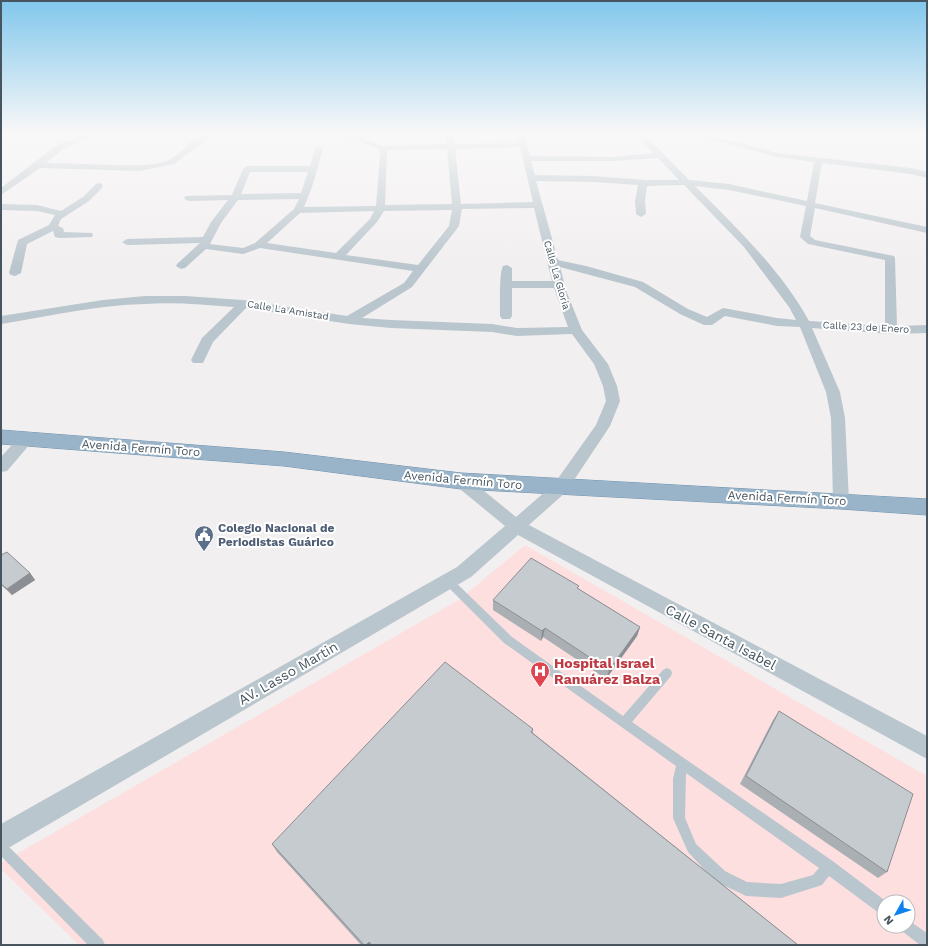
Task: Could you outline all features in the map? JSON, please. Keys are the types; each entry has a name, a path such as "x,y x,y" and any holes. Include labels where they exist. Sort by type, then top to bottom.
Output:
{"highway":[{"name":"Avenida Fermín Toro","path":"1,437 284,459 461,481 560,488 841,501 927,507"}],"street":[{"path":"1,192 20,178"},
{"path":"181,266 205,243 216,222 236,196 243,178"},
{"path":"128,242 168,240 205,243 243,251 251,249 259,245 298,210 305,196 311,178"},
{"path":"339,256 374,220 380,209 382,178"},
{"path":"348,320 408,285 454,226 457,215 457,206 454,178"},
{"name":"Calle La Gloria","path":"532,178 558,285 568,313 576,330 601,364 610,386 613,401 604,426 560,488"},
{"path":"541,178 686,182 729,187 927,230"},
{"path":"682,178 748,245 795,306 804,324 833,392 837,411 841,501"},
{"path":"815,178 805,237 812,242 890,258 891,330"},
{"path":"641,214 640,200 643,182"},
{"path":"15,273 22,242 53,227 57,218 86,200 99,186"},
{"path":"189,198 305,196"},
{"path":"298,210 538,205"},
{"path":"1,207 37,208 62,214"},
{"path":"53,227 59,230 59,235 88,235"},
{"path":"259,245 419,269"},
{"name":"Calle 23 de Enero","path":"553,263 575,266 631,281 648,289 683,313 708,322 722,312 777,322 891,330 927,329"},
{"path":"506,316 507,268"},
{"path":"506,284 558,285"},
{"name":"Calle La Amistad","path":"1,320 103,304 145,300 184,300 243,304 348,320 391,324 492,328 517,332 576,330"},
{"path":"198,360 207,341 243,304"},
{"path":"1,467 26,439"},
{"name":"Calle Santa Isabel","path":"461,481 516,526 927,748"},
{"name":"AV. Lasso Martin","path":"1,838 464,572 560,488"}],"lane":[{"path":"448,581 508,640 876,902"},
{"path":"624,723 667,673"},
{"path":"682,764 679,779 679,818 692,848 720,876 746,889 781,891 817,880 828,868"},
{"path":"1,847 98,945"},
{"path":"916,933 927,942"}],"shaded area":[{"name":"Hospital Israel Ranuárez Balza","path":"525,545 927,776 927,945 79,945 1,869 1,863 460,599"}],"building":[{"path":"7,552 30,573 7,589 1,584 1,555"},
{"path":"531,558 579,586 577,588 640,627 609,670 545,628 542,631 493,600"},
{"path":"445,662 533,729 531,732 798,945 372,945 369,942 364,945 272,844"},
{"path":"779,711 913,794 887,872 746,776"}],"place":[{"name":"Colegio Nacional de Periodistas Guárico","path":"204,552"},
{"name":"Hospital Israel Ranuárez Balza","path":"540,688"}]}
